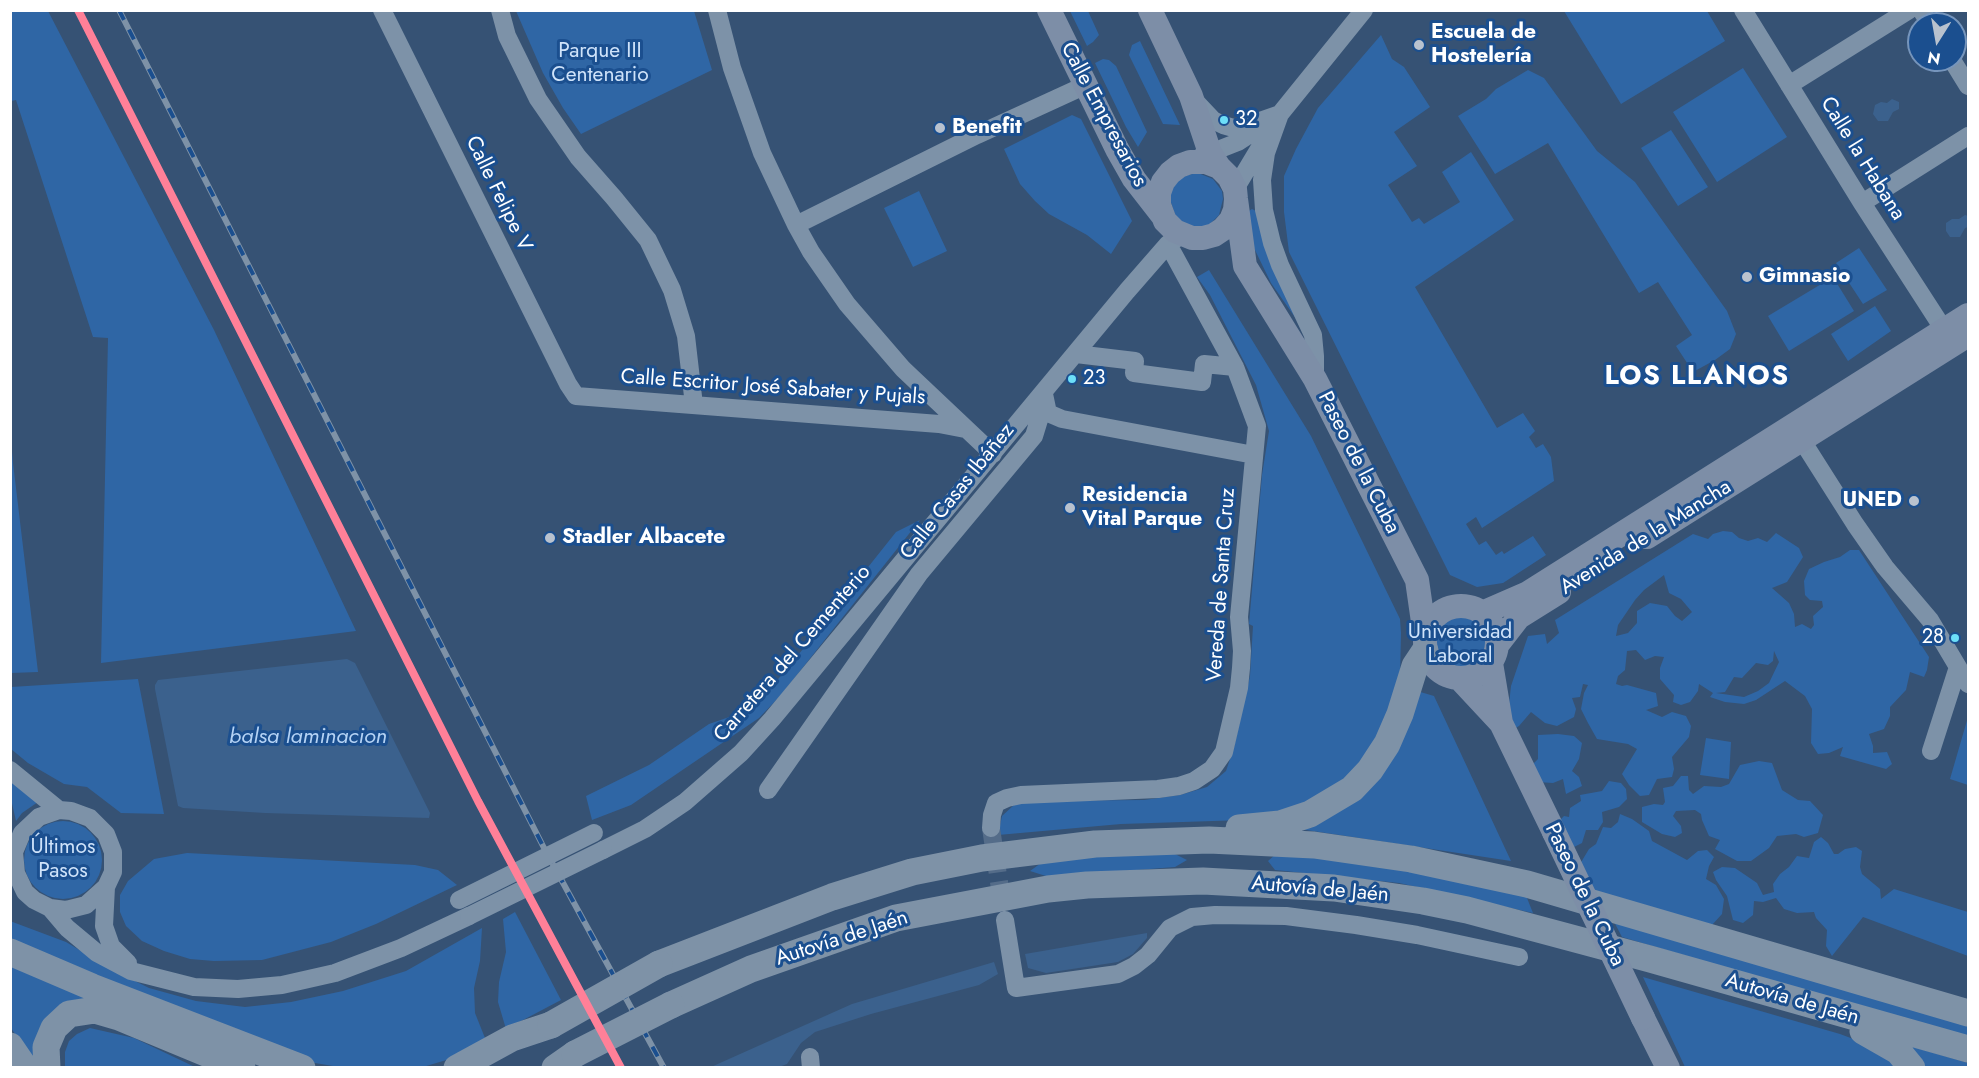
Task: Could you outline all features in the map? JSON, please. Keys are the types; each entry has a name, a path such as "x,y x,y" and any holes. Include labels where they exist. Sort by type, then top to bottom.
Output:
{"highway":[{"path":"1095,844 1280,824 1310,814 1332,802 1352,789 1370,770 1387,744 1425,643"},
{"name":"Autovía de Jaén","path":"551,1025 658,964 832,897 924,870 982,858 1095,844 1209,840 1314,845 1412,859 1527,884 1968,1013"},
{"name":"Autovía de Jaén","path":"565,1063 671,1005 751,969 896,918 1048,889 1087,885 1203,881 1334,888 1467,910 1968,1049"},
{"path":"10,952 92,987 302,1068"},
{"path":"46,1068 46,1047 54,1028 69,1014 95,1010 129,1021 242,1068"},
{"path":"1831,1012 1898,1051 1912,1068"},
{"path":"457,1068 512,1038 551,1025"},
{"path":"487,1068 551,1025"},
{"path":"10,1046 26,1068"}],"main road":[{"name":"Calle Empresarios","path":"1049,10 1134,179 1162,216"},
{"path":"1150,10 1191,96 1206,160 1229,177 1236,194 1245,266"},
{"path":"1206,160 1179,166 1170,173 1159,193 1162,216 1182,239 1245,266"},
{"path":"1182,239 1203,238 1223,229 1231,220 1235,210 1236,194"},
{"name":"Paseo de la Cuba","path":"1245,266 1315,379 1417,580"},
{"name":"Avenida de la Mancha","path":"1494,654 1519,617 1798,433 1968,315"},
{"name":"Avenida de la Mancha","path":"1482,613 1528,593 1968,335"},
{"path":"1417,580 1436,594 1459,606 1482,613 1491,621 1496,632 1494,654 1483,672 1460,679 1449,677 1439,672 1430,662 1425,643 1417,580"},
{"path":"1425,643 1433,619 1440,612 1459,606"},
{"name":"Paseo de la Cuba","path":"1494,654 1501,723"},
{"name":"Paseo de la Cuba","path":"1460,679 1501,723 1668,1068"}],"street":[{"name":"Calle Felipe V","path":"382,10 576,396"},
{"path":"500,10 507,36 538,99 578,157 648,240 672,290 686,336 694,405"},
{"path":"717,10 747,116 762,153 811,252 848,304 903,369 993,454"},
{"path":"1236,194 1280,114 1364,10"},
{"name":"Calle la Habana","path":"1743,10 1943,331"},
{"path":"1789,86 1909,10"},
{"path":"1959,72 1968,86"},
{"path":"796,225 977,135 1086,85"},
{"path":"1191,96 1213,120 1237,129 1280,114"},
{"path":"1206,160 1280,114"},
{"name":"Paseo de la Cuba","path":"1280,114 1266,153 1262,180 1264,210 1276,253 1313,335 1316,356 1315,379"},
{"path":"1862,203 1968,136"},
{"name":"Calle Casas Ibáñez","path":"948,507 1076,354 1182,239"},
{"name":"Vereda de Santa Cruz","path":"991,828 996,803 1007,798 1021,795 1158,789 1179,786 1194,781 1212,769 1224,752 1239,688 1242,651 1239,617 1257,426 1182,239"},
{"path":"1076,354 1135,361 1134,373 1202,382 1204,364 1235,367"},
{"path":"1044,393 1048,413 1062,419 1254,455"},
{"name":"Calle Casas Ibáñez","path":"768,790 919,574 1034,436 1042,410 1044,393"},
{"name":"Calle Escritor José Sabater y Pujals","path":"576,396 939,424 966,429"},
{"path":"1798,433 1855,524 1886,567 1930,620 1968,684"},
{"name":"Carretera del Cementerio","path":"464,908 603,850 645,829 685,802 741,753 772,719 948,507"},
{"path":"1931,751 1958,667"},
{"path":"10,770 59,810"},
{"path":"10,825 16,873 25,892 34,900 50,908 66,910 86,905 106,886 113,872 113,852 106,834 90,818 70,811 59,810 39,817 22,833 15,852"},
{"path":"50,908 67,928 97,953 134,972 194,987 238,989 282,985 335,973 401,948 464,908 594,833"},
{"path":"106,886 104,926 111,946 134,972"},
{"path":"1005,920 1016,988 1118,974 1134,966 1148,955 1170,928 1192,917 1215,915 1286,916 1356,925 1428,937 1519,957"}],"green space":[{"path":"10,11 48,11 214,330 356,631 101,663 108,338 93,337 16,100 11,101"},
{"name":"Parque III Centenario","path":"516,11 694,11 712,70 581,134 543,73"},
{"path":"1070,11 1088,11 1099,35 1087,46"},
{"path":"1564,11 1707,11 1725,41 1621,104"},
{"path":"1381,35 1392,59 1404,67 1430,107 1394,132 1417,166 1388,185 1412,222 1419,218 1424,224 1460,202 1442,172 1471,152 1514,220 1415,287 1497,428 1523,413 1535,431 1529,437 1536,448 1543,444 1551,457 1554,481 1482,528 1476,517 1466,524 1479,545 1486,541 1496,555 1502,551 1504,554 1533,536 1546,555 1503,583 1477,587 1450,575 1289,252 1284,212 1284,176 1318,108"},
{"path":"1140,41 1180,125 1163,124 1129,55 1132,45"},
{"path":"1103,59 1109,60 1116,66 1147,132 1138,147 1095,63"},
{"path":"1743,68 1787,137 1717,182 1673,112"},
{"path":"1528,70 1544,78 1597,151 1635,182 1727,311 1736,334 1730,349 1715,360 1693,372 1676,346 1692,335 1658,282 1639,293 1548,143 1495,174 1458,116"},
{"path":"1072,115 1081,119 1132,221 1111,254 1087,235 1049,214 1035,201 1020,184 1004,149"},
{"path":"1671,130 1708,187 1678,206 1641,148"},
{"path":"1198,173 1213,179 1222,191 1223,199 1219,215 1208,226 1200,228 1178,223 1168,194 1182,176"},
{"path":"919,191 947,251 913,267 884,208"},
{"path":"1252,209 1256,211 1299,323 1271,283 1254,248 1247,212"},
{"path":"1859,248 1887,290 1863,304 1836,263"},
{"path":"1209,270 1311,436 1400,619 1400,680 1379,738 1348,778 1307,807 1244,820 1121,824 998,835 1002,816 1015,804 1025,801 1144,800 1180,795 1207,787 1226,771 1234,747 1250,676 1253,626 1249,624 1262,475 1269,431 1256,385 1210,295 1197,277"},
{"path":"1833,277 1854,311 1789,351 1768,316"},
{"path":"1875,306 1891,331 1848,361 1831,334"},
{"path":"10,429 13,463 38,672 11,673"},
{"path":"920,520 781,695 759,718 631,805 592,820 586,796 649,765 709,724 755,705 787,669 896,532"},
{"path":"1723,531 1732,532 1748,541 1758,538 1767,542 1776,533 1799,548 1803,557 1787,582 1772,588 1789,603 1794,614 1795,627 1802,624 1811,629 1814,625 1813,616 1823,607 1822,601 1810,600 1805,595 1804,581 1809,569 1840,557 1850,550 1859,550 1929,657 1924,677 1910,672 1906,690 1890,707 1890,716 1884,729 1869,734 1873,753 1887,752 1892,764 1886,769 1840,756 1843,747 1829,753 1818,754 1811,743 1812,709 1805,696 1785,681 1756,700 1744,704 1725,702 1710,697 1713,693 1699,684 1698,691 1690,702 1681,705 1673,702 1674,695 1660,679 1660,668 1664,657 1655,656 1645,660 1636,650 1627,651 1625,670 1618,676 1616,684 1656,693 1658,706 1646,710 1662,717 1672,712 1686,716 1691,726 1689,737 1672,757 1674,769 1672,777 1657,779 1649,795 1640,796 1622,774 1637,749 1628,744 1597,739 1588,723 1581,709 1588,685 1583,684 1580,697 1572,698 1576,709 1574,717 1557,726 1545,723 1531,712 1519,726 1512,730 1509,704 1511,686 1528,636 1545,634 1547,644 1559,633 1555,620 1693,534 1708,539 1713,534","holes":["1664,575 1669,593 1681,599 1692,612 1682,621 1667,606 1650,603 1637,611 1637,623 1628,633 1616,636 1618,625 1635,600","1774,651 1779,662 1769,683 1758,691 1744,697 1716,693 1725,692 1734,677 1742,678 1756,663 1768,665 1773,661"]},
{"name":"Universidad Laboral","path":"1460,617 1471,619 1480,625 1486,634 1488,645 1486,656 1480,665 1471,671 1460,673 1449,671 1440,665 1434,656 1432,645 1434,634 1440,625 1449,619"},
{"path":"138,679 164,814 121,813 87,787 64,784 28,763 11,749 11,687"},
{"path":"1417,691 1434,696 1511,861 1293,828 1320,817"},
{"path":"1968,717 1968,785 1950,779"},
{"path":"1538,735 1574,736 1582,743 1579,759 1572,771 1579,777 1582,786 1566,794 1563,779 1553,783 1538,782 1531,766 1538,759"},
{"path":"1706,738 1731,742 1729,779 1700,775"},
{"path":"1759,761 1772,763 1782,790 1798,800 1810,801 1823,815 1818,833 1804,837 1796,834 1777,836 1769,848 1751,861 1737,861 1715,849 1720,840 1709,836 1701,814 1695,810 1676,811 1673,816 1681,826 1682,833 1675,837 1662,834 1642,822 1642,807 1654,804 1663,805 1665,802 1663,788 1673,786 1681,776 1688,776 1689,790 1693,794 1704,786 1721,787 1729,784 1740,765"},
{"path":"10,779 38,802 22,813 16,821 11,799"},
{"path":"1609,781 1621,783 1626,789 1627,799 1619,807 1602,812 1603,822 1598,830 1586,830 1582,843 1572,848 1558,822 1564,816 1569,817 1570,808 1581,801 1580,795 1602,791"},
{"path":"1620,814 1649,831 1652,841 1687,860 1698,851 1707,850 1714,857 1706,879 1716,885 1724,899 1722,914 1712,925 1593,892 1580,864 1589,849 1596,844 1603,827 1611,828 1618,822"},
{"name":"Últimos Pasos","path":"63,821 78,824 91,832 99,845 102,860 99,875 91,888 78,896 63,899 48,896 35,888 27,875 24,860 27,845 35,832 48,824"},
{"path":"1821,837 1828,843 1834,854 1856,847 1862,851 1860,867 1862,874 1880,889 1881,899 1894,889 1968,912 1968,956 1863,917 1832,956 1826,946 1827,930 1816,918 1814,912 1797,913 1784,909 1776,898 1763,902 1754,901 1753,915 1743,923 1733,920 1727,896 1713,872 1722,867 1735,868 1757,883 1763,895 1774,892 1773,884 1780,874 1797,856 1809,858 1814,842"},
{"path":"1167,850 1187,860 1175,867 1049,877 1030,871 1048,858"},
{"path":"187,853 415,865 438,870 457,885 376,924 331,942 262,960 190,959 142,941 126,926 120,912 120,895 128,881 154,859"},
{"path":"1277,853 1317,855 1525,893 1533,913 1399,883 1275,870 1268,861"},
{"path":"515,912 561,1000 506,1029 498,1002 499,982 506,952 503,919"},
{"path":"1611,916 1968,1020 1968,1040 1622,937"},
{"path":"10,921 66,942 149,988 196,1001 245,1007 291,1002 343,991 406,971 482,928 480,961 474,988 475,1013 485,1038 463,1055 423,1067 339,1067 309,1062 11,944"},
{"path":"10,963 94,1000 34,1062 11,1028"},
{"path":"1643,977 1840,1034 1864,1043 1898,1067 1685,1067"},
{"path":"90,1028 134,1038 195,1067 65,1068 65,1052 69,1041"},
{"path":"1901,1043 1968,1063 1968,1067 1922,1067"}],"water":[{"path":"1892,99 1899,102 1899,109 1893,112 1888,121 1878,121 1873,114 1875,105 1881,102 1887,103"},
{"path":"1965,215 1968,216 1968,227 1960,237 1950,237 1946,231 1946,223"},
{"name":"balsa laminacion","path":"347,659 355,663 430,813 429,818 265,813 178,806 155,689 158,680"},
{"path":"1147,933 1147,938 1133,954 1118,962 1046,973 1028,968 1025,954"},
{"path":"994,962 998,974 979,985 871,1014 815,1032 801,1043 787,1064 779,1067 711,1067 852,1004"}],"tunnel":[{"path":"991,828 1003,909"}],"railway":[{"path":"119,10 544,848 664,1068"}],"transit line":[{"path":"78,10 478,801 621,1068"}],"place":[{"name":"Escuela de Hostelería","path":"1419,45"},
{"name":"32","path":"1224,120"},
{"name":"Benefit","path":"940,128"},
{"name":"Gimnasio","path":"1747,277"},
{"name":"23","path":"1072,379"},
{"name":"UNED","path":"1914,501"},
{"name":"Residencia Vital Parque","path":"1070,508"},
{"name":"Stadler Albacete","path":"550,538"},
{"name":"28","path":"1955,638"}],"district":[{"name":"LOS LLANOS","path":"1697,377"}]}
